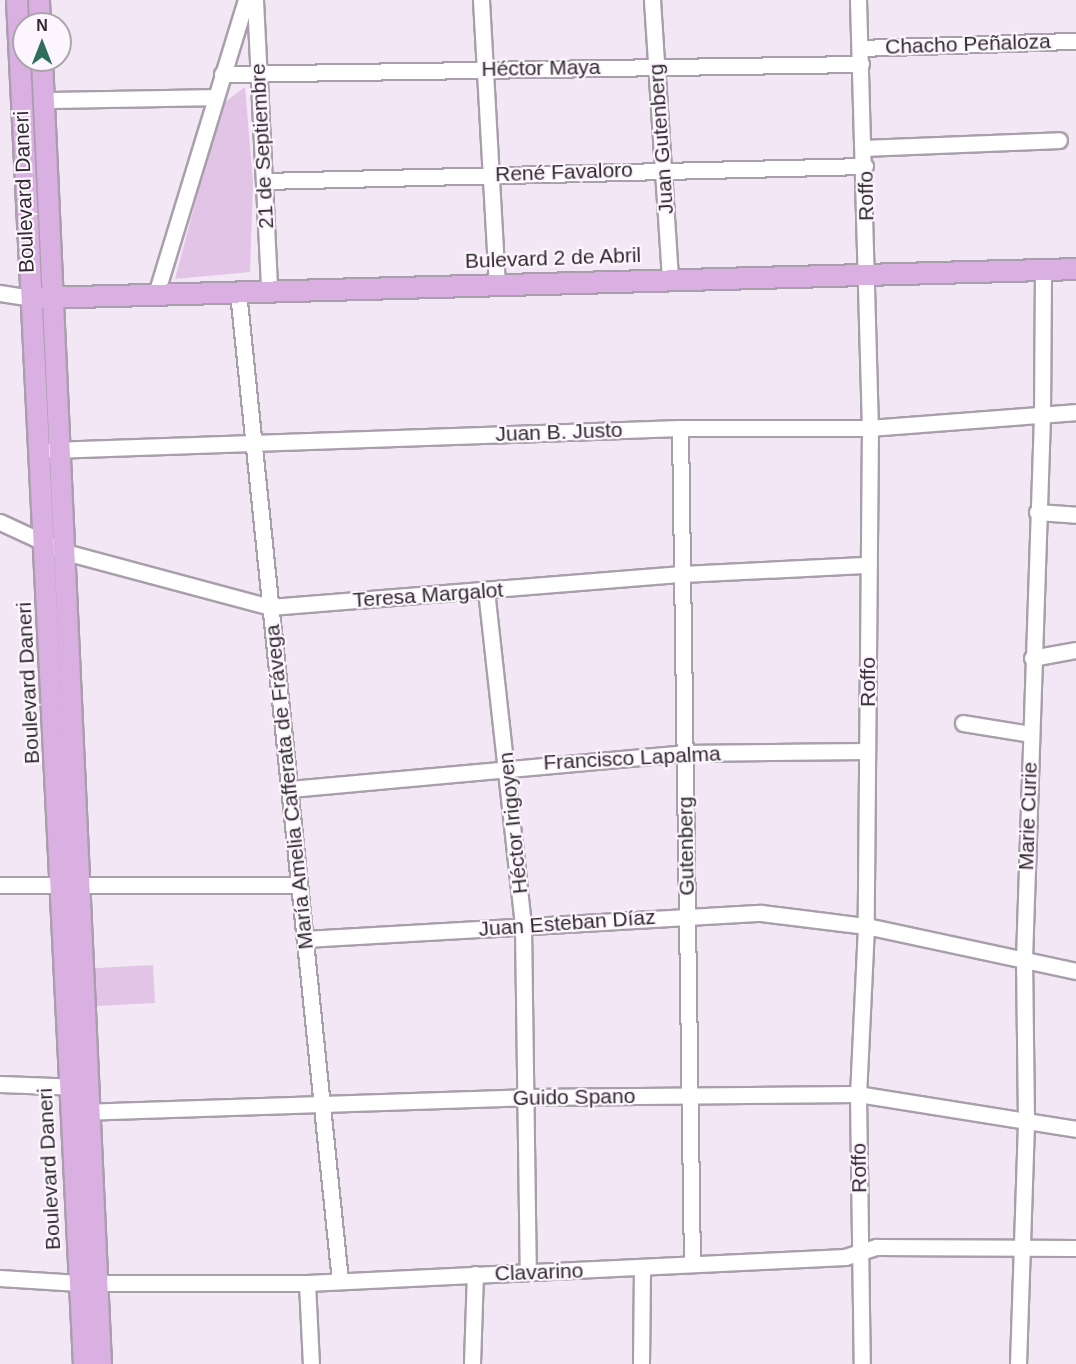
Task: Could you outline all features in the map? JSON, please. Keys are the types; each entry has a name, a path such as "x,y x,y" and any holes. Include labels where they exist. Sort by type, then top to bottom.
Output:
{"main road":[{"name":"Boulevard Daneri","path":"16,0 27,197 42,298 51,450 65,552 61,671"},
{"name":"Boulevard Daneri","path":"42,298 48,196 43,72"},
{"path":"27,197 48,196"},
{"name":"Bulevard 2 de Abril","path":"42,298 867,272 1076,269"},
{"name":"Boulevard Daneri","path":"51,450 46,543 61,671 71,886 88,1283 84,1364"},
{"name":"Boulevard Daneri","path":"88,1283 101,1364"}],"street":[{"path":"156,294 214,97 246,0"},
{"name":"21 de Septiembre","path":"255,0 269,291"},
{"path":"481,0 497,284"},
{"name":"Juan Gutenberg","path":"652,0 670,278"},
{"name":"Roffo","path":"858,0 865,166 870,428 866,926 858,1094 862,1364"},
{"name":"Chacho Peñaloza","path":"860,48 1076,41"},
{"name":"Héctor Maya","path":"222,74 861,64"},
{"path":"44,100 214,97"},
{"path":"864,148 1059,140"},
{"name":"René Favaloro","path":"264,181 865,166"},
{"name":"Marie Curie","path":"1018,1364 1026,1122 1024,959 1036,512 1042,415 1043,269"},
{"name":"María Amelia Cafferata de Frávega","path":"238,292 340,1281"},
{"path":"0,293 42,298"},
{"name":"Juan B. Justo","path":"51,450 680,428 870,428 1076,412"},
{"name":"Gutenberg","path":"680,428 692,1264"},
{"path":"1036,512 1076,515"},
{"name":"Teresa Margalot","path":"0,522 65,552 270,606 682,574 868,565"},
{"name":"Héctor Irigoyen","path":"486,590 508,766 524,927 528,1097 528,1272"},
{"path":"1032,658 1076,650"},
{"path":"963,723 1030,734"},
{"name":"Francisco Lapalma","path":"290,789 508,766 684,753 867,751"},
{"path":"0,885 299,885"},
{"name":"Juan Esteban Díaz","path":"305,939 687,915 795,914 866,926 1076,971"},
{"path":"0,1084 78,1087"},
{"name":"Guido Spano","path":"79,1112 528,1097 858,1094 1076,1129"},
{"name":"Clavarino","path":"0,1278 88,1283 308,1283 845,1257 876,1247 1076,1248"},
{"path":"641,1364 642,1268"},
{"path":"472,1363 475,1274"},
{"path":"308,1283 311,1364"}],"shaded area":[{"path":"245,87 253,183 250,272 175,279 221,105"},
{"path":"153,965 155,1003 90,1006 88,968"}]}
